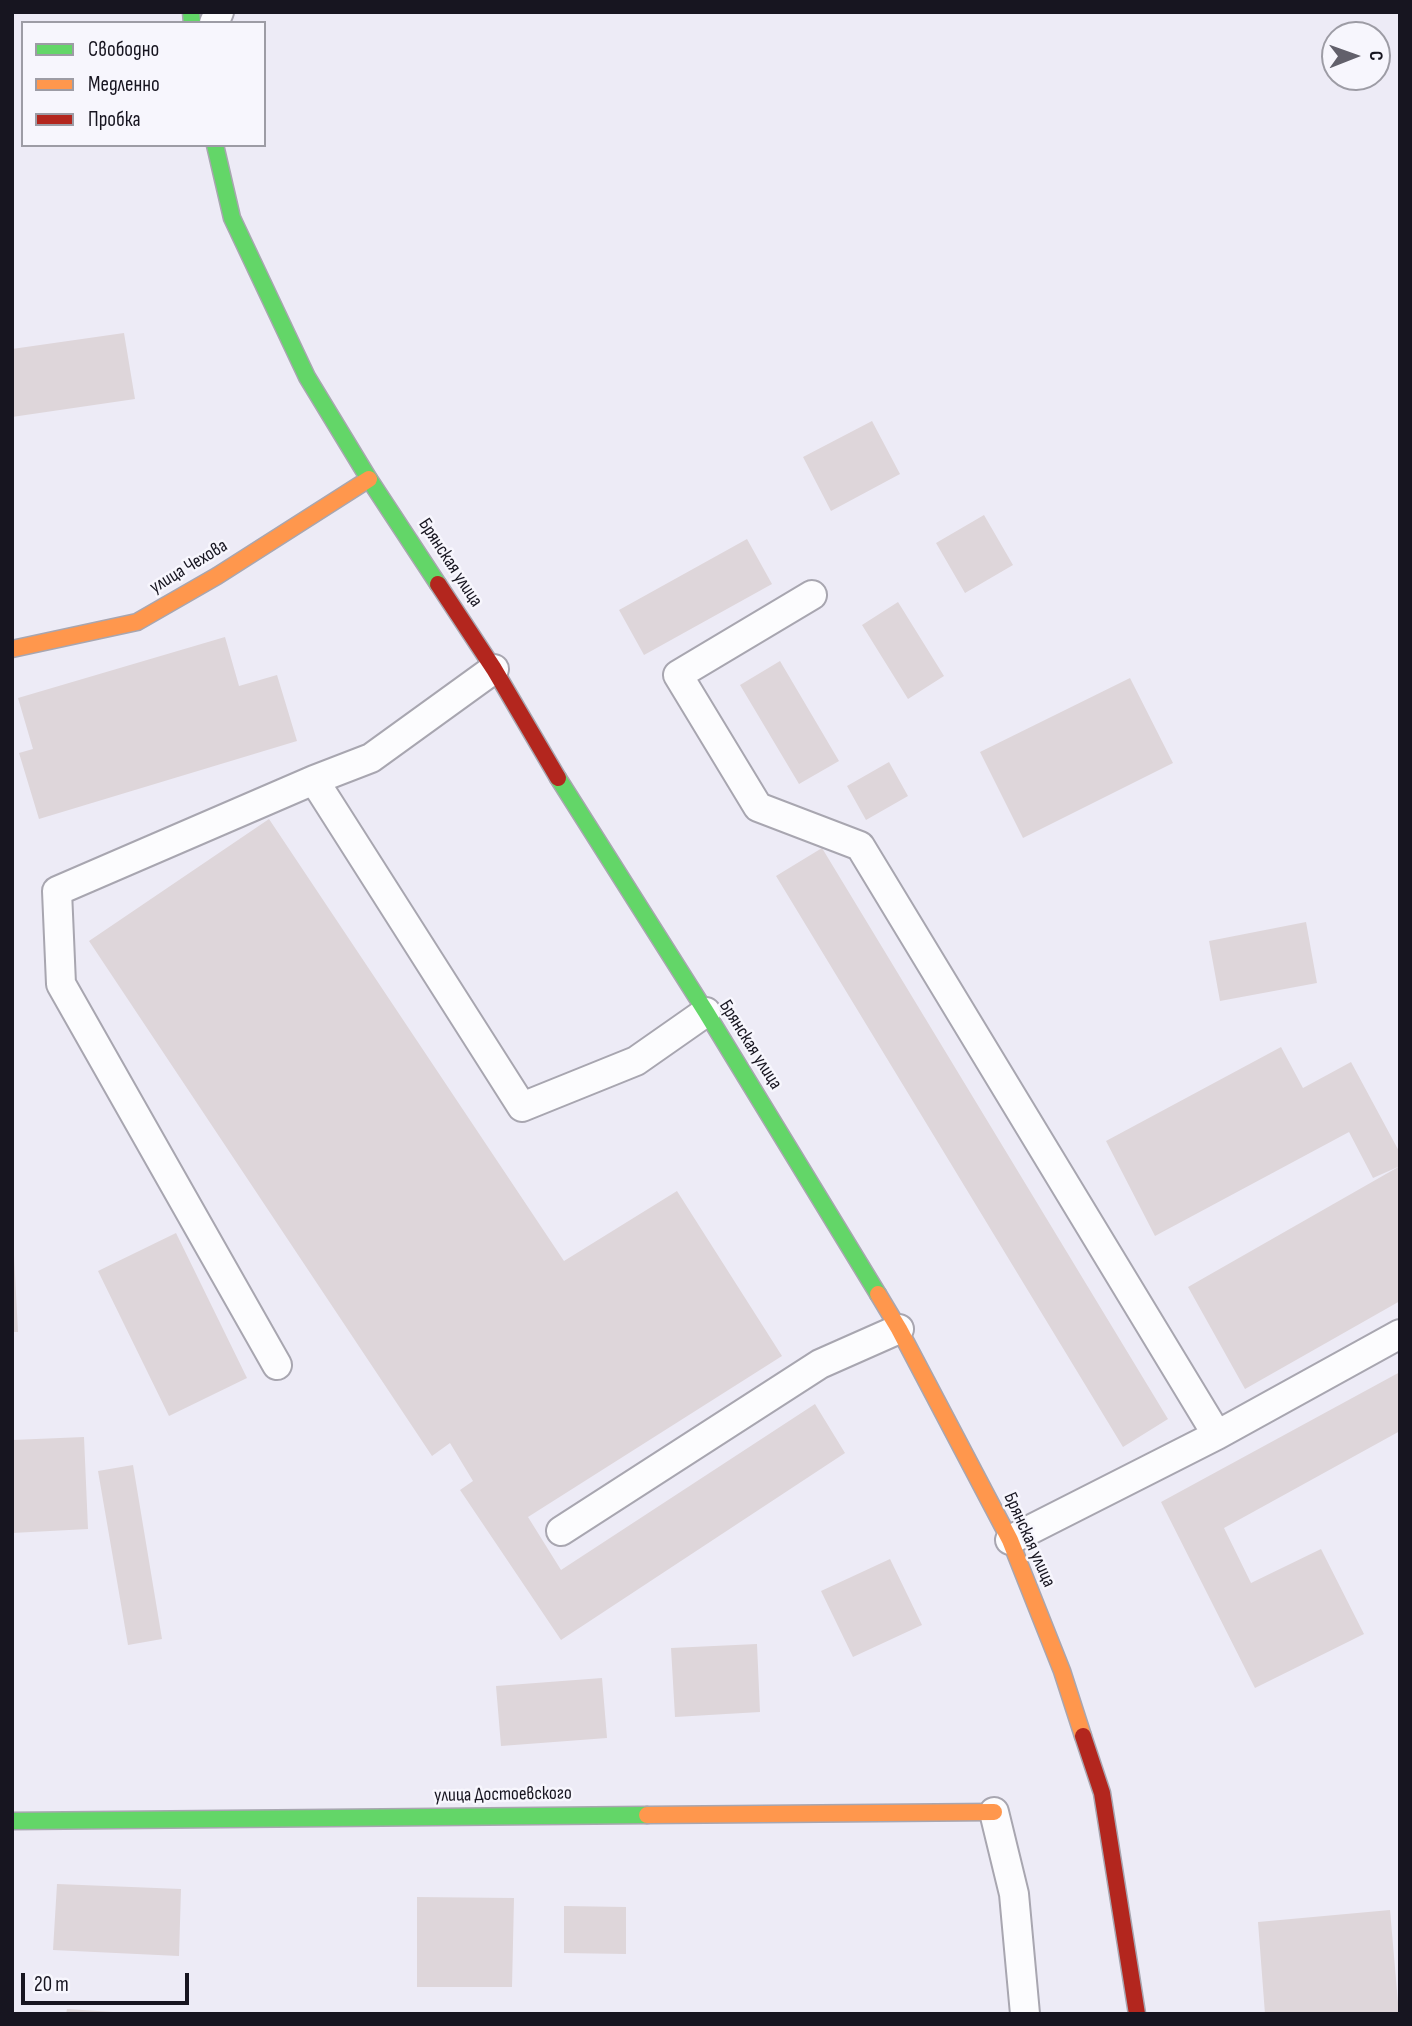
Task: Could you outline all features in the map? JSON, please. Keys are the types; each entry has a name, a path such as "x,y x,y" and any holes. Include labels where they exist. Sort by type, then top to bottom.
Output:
{"main road":[{"name":"Брянская улица","path":"215,147 232,218 307,376 369,479 494,669 540,749 706,1012 899,1329 1010,1540 1062,1671 1102,1793 1137,2014"},
{"name":"улица Чехова","path":"12,649 137,621 217,576 369,479"},
{"name":"улица Достоевского","path":"12,1821 994,1812"}],"lane":[{"path":"812,595 678,676 758,807 860,846 1217,1435"},
{"path":"277,1364 61,984 57,891 371,758 494,669"},
{"path":"314,780 522,1107 636,1061 706,1012"},
{"path":"561,1531 820,1364 899,1329"},
{"path":"1010,1540 1217,1435 1400,1334"},
{"path":"994,1812 1014,1894 1025,2014"}],"building":[{"path":"124,333 135,399 12,417 12,349"},
{"path":"872,421 900,474 831,511 803,457"},
{"path":"984,515 1013,565 965,593 936,543"},
{"path":"747,539 772,584 644,655 619,610"},
{"path":"898,602 944,676 908,699 862,625"},
{"path":"225,637 239,686 277,675 297,741 39,819 19,753 33,749 18,698"},
{"path":"780,661 839,761 799,784 740,685"},
{"path":"1130,678 1173,763 1023,838 980,752"},
{"path":"889,762 908,796 866,820 847,786"},
{"path":"269,819 564,1261 677,1191 782,1356 528,1517 561,1570 815,1404 845,1453 561,1640 460,1490 473,1481 450,1443 432,1456 89,941"},
{"path":"822,848 1168,1419 1123,1447 776,876"},
{"path":"1306,922 1317,983 1220,1001 1209,941"},
{"path":"1281,1047 1303,1088 1351,1062 1400,1153 1400,1166 1373,1178 1349,1132 1155,1236 1106,1141"},
{"path":"1400,1166 1400,1301 1245,1389 1188,1287"},
{"path":"176,1233 247,1378 169,1416 98,1271"},
{"path":"14,1255 18,1332 12,1332"},
{"path":"1400,1372 1400,1431 1224,1528 1251,1583 1321,1549 1364,1634 1255,1688 1161,1502"},
{"path":"84,1437 88,1529 12,1533 12,1440"},
{"path":"133,1465 162,1639 128,1645 98,1471"},
{"path":"890,1559 922,1625 853,1657 821,1591"},
{"path":"757,1644 760,1712 675,1717 671,1648"},
{"path":"602,1678 607,1738 501,1746 496,1686"},
{"path":"57,1884 181,1889 179,1956 53,1950"},
{"path":"417,1897 514,1898 512,1987 417,1987"},
{"path":"564,1906 626,1907 626,1954 564,1953"},
{"path":"1390,1910 1399,2014 1265,2014 1258,1922"},
{"path":"67,2009 113,2012 66,2014"}],"traffic: fast":[{"path":"191,12 192,21"},
{"path":"215,147 232,218 307,377 369,479 438,584"},
{"path":"558,778 706,1012 878,1294"},
{"path":"12,1821 647,1815"}],"traffic: slow":[{"path":"12,649 137,622 217,576 369,479"},
{"path":"878,1294 1010,1540 1062,1671 1083,1736"},
{"path":"647,1815 994,1812"}],"traffic: jam":[{"path":"438,584 494,669 558,778"},
{"path":"1083,1736 1102,1793 1137,2014"}]}
